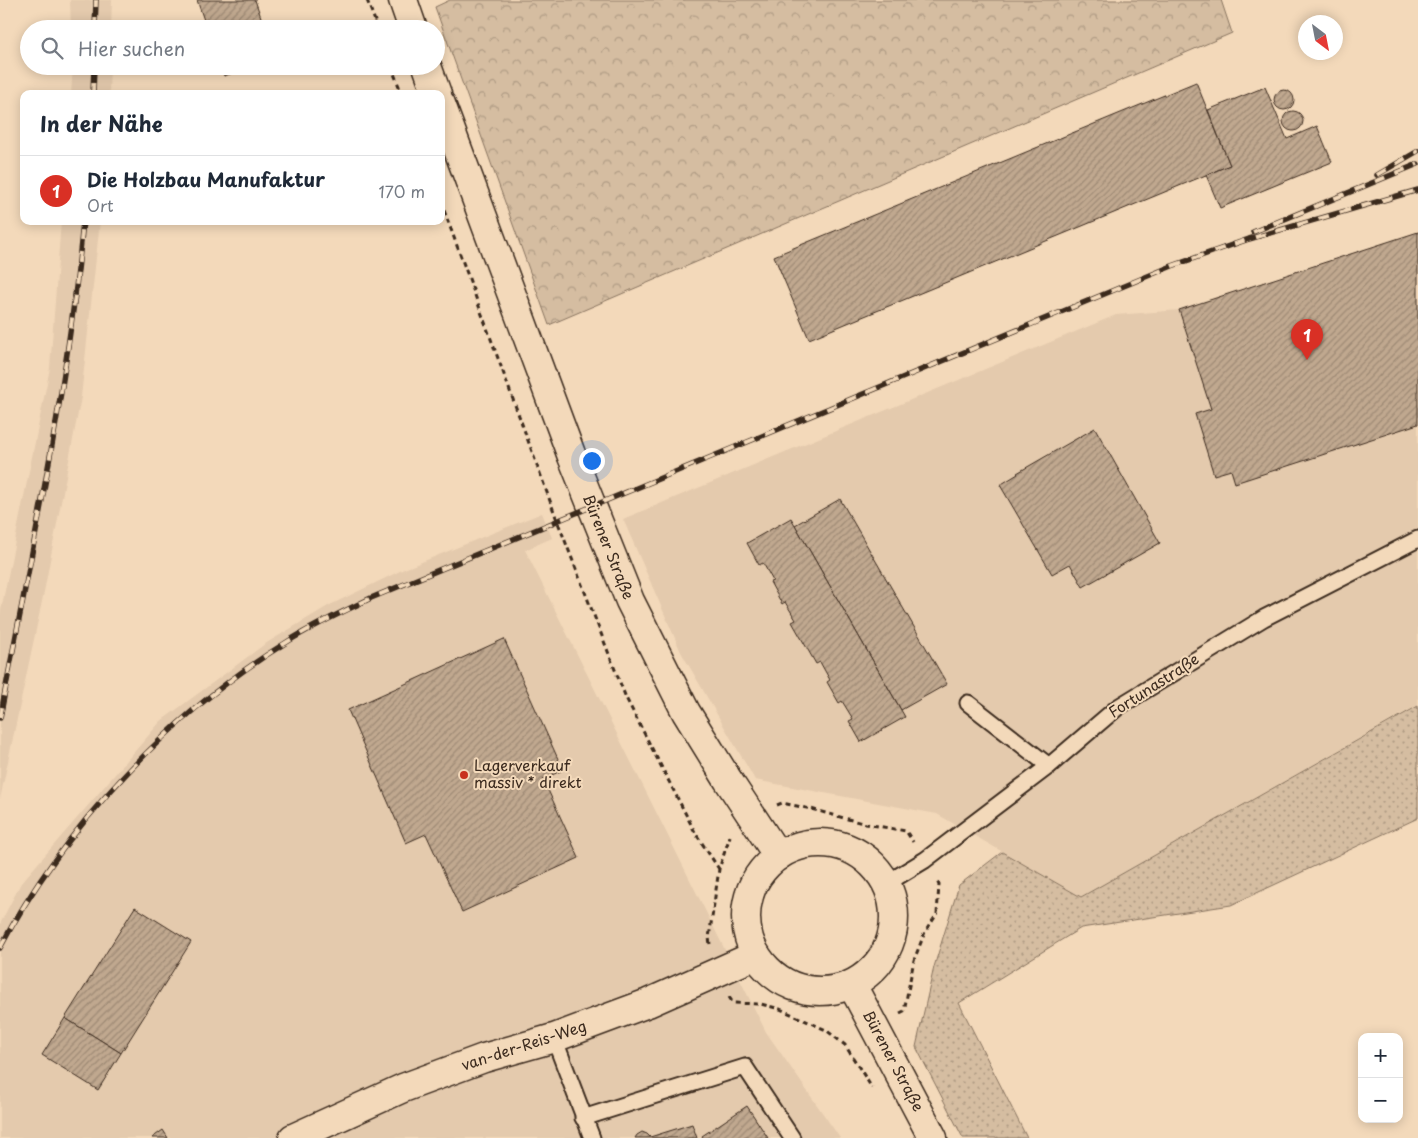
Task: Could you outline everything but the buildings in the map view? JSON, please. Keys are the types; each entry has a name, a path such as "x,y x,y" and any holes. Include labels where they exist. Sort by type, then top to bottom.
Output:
{"main road":[{"path":"403,0 410,20"},
{"path":"430,75 436,90"},
{"name":"Bürener Straße","path":"445,115 571,454 630,601 686,712 778,856"},
{"path":"818,842 842,846 864,856 877,868 887,883 894,903 894,924 888,948 876,967 852,985 835,990 817,992 800,989 783,982 769,971 756,955 748,937 747,903 752,887 763,870 778,856 798,846 818,842"},
{"name":"van-der-Reis-Weg","path":"293,1138 403,1088 484,1058 554,1038 648,1003 756,955"},
{"name":"Bürener Straße","path":"852,985 933,1138"}],"lane":[{"name":"Fortunastraße","path":"887,883 925,860 1049,766 1126,702 1264,618 1418,538"},
{"path":"968,703 1049,766"},
{"path":"554,1038 592,1138"},
{"path":"583,1118 745,1067 792,1138"}],"path":[{"path":"367,0 375,20"},
{"path":"395,75 401,90"},
{"path":"445,213 557,520 626,698 696,834 719,869"},
{"path":"754,818 782,803 811,808 866,824 906,831 925,860 939,885 937,914 925,932 914,960 904,1011 876,1028"}],"shaded area":[{"path":"70,0 112,0 111,20 71,20"},
{"path":"72,75 110,75 109,90 71,90"},
{"path":"61,225 100,225 81,397 44,592 0,799 0,615 50,368"},
{"path":"1418,232 1418,705 1081,897 937,814 755,780 681,652 623,519 1116,315 1179,310"},
{"path":"542,513 552,538 525,550 766,1032 840,1138 0,1138 0,924 21,883 161,721 265,644 328,606 402,570"}],"green space":[{"path":"450,0 1221,0 1232,33 549,325 445,35 445,20 440,20 435,7"},
{"path":"1418,706 1418,818 1231,905 1081,928 959,1003 1027,1138 963,1138 916,1047 934,967 959,885 1002,852 1081,897"}],"railway":[{"path":"95,20 96,0"},
{"path":"93,90 94,75"},
{"path":"1377,175 1418,151"},
{"path":"1253,232 1418,164"},
{"path":"0,948 26,903 55,860 88,817 162,738 202,703 244,671 318,624 371,598 1172,266 1249,239 1418,190"},
{"path":"0,718 48,471 68,346 83,225"}],"place":[{"name":"Die Holzbau Manufaktur","path":"1307,360"},
{"name":"Lagerverkauf massiv * direkt","path":"464,775"}]}
